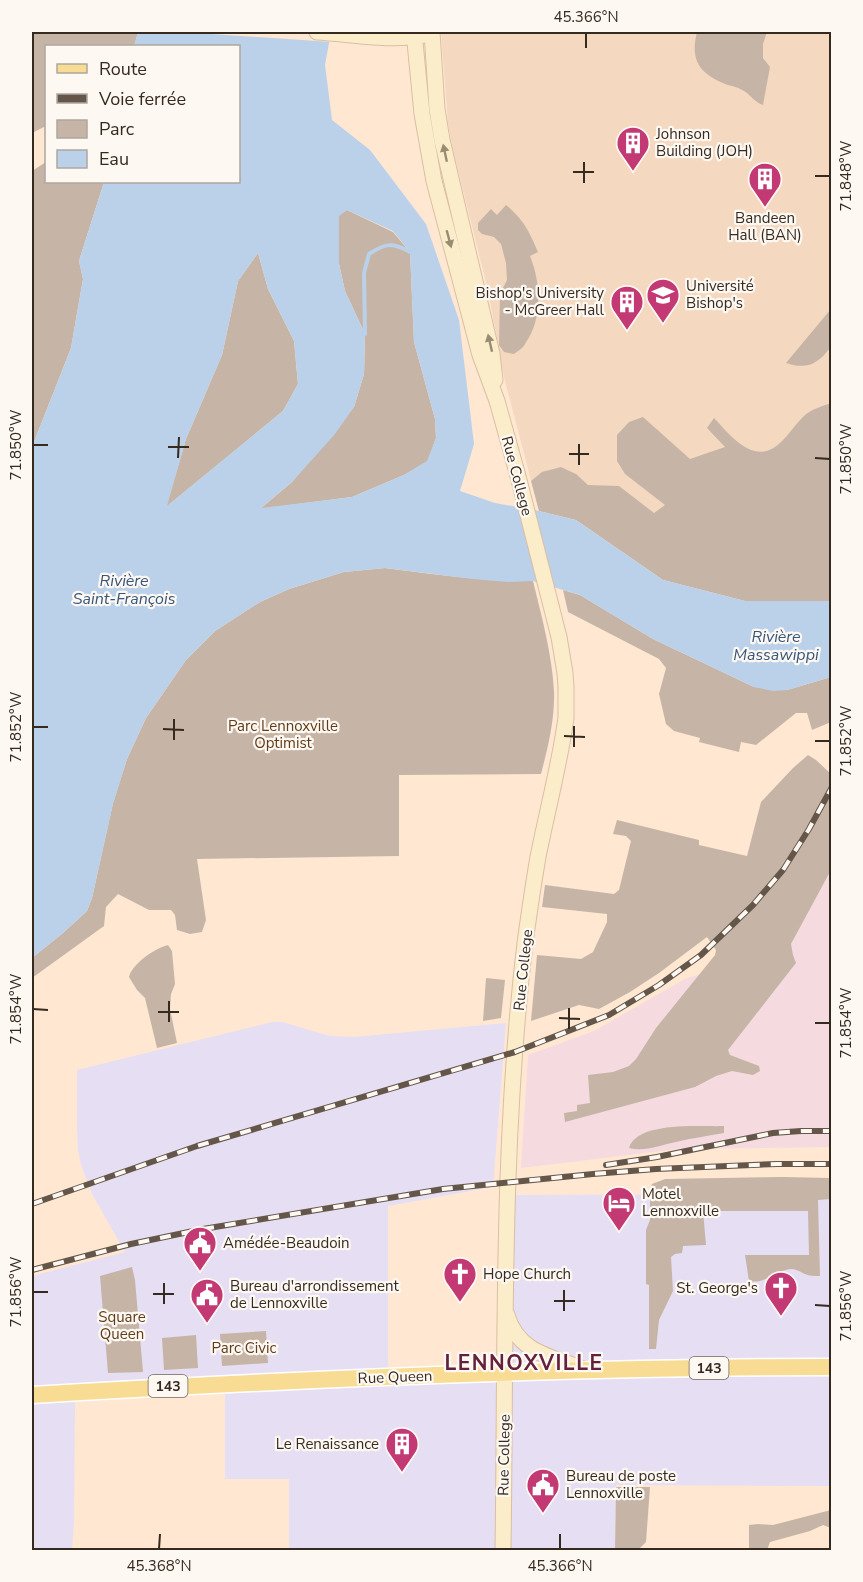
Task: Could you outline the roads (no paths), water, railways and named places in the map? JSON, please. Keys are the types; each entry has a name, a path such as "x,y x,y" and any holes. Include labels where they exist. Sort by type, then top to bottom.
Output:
{"main road":[{"path":"317,32 394,38 432,32"},
{"name":"Rue College","path":"432,32 437,109 442,140 492,354 497,401"},
{"name":"Rue College","path":"414,34 422,114 434,181 480,355 497,401 521,489 559,637 565,672 566,718 537,860 525,944 517,1029 510,1132 504,1304 503,1551"},
{"path":"504,1304 513,1330 527,1346 537,1352 587,1370"},
{"name":"Rue Queen","path":"32,1395 213,1384 505,1372 831,1367"}],"water":[{"name":"Rivière Saint-François","path":"138,32 331,32 325,65 332,120 370,150 426,224 459,320 474,444 460,491 495,503 576,520 663,580 745,601 831,601 831,677 787,690 773,691 754,687 653,639 580,595 533,581 508,582 473,579 385,568 344,572 289,589 260,602 215,631 186,660 146,718 127,759 113,804 87,911 32,958 32,447 71,348 83,279 79,261 104,183 240,183 240,45 134,45","holes":["347,210 393,231 410,252 414,342 435,419 436,438 427,461 404,475 352,497 261,508 292,482 335,434 354,407 364,374 365,334 345,291 339,264 339,216","258,253 268,289 294,341 298,384 283,411 167,506 186,439 222,355 238,281"]}],"waterway":[{"path":"365,334 364,273 369,254 389,245 410,252"}],"railway":[{"path":"32,1204 197,1146 515,1052 609,1015 659,985 701,955 753,905 783,870 832,787"},
{"path":"606,1165 773,1133 832,1131"},
{"path":"32,1270 131,1244 203,1229 443,1189 656,1169 832,1164"}],"place":[{"name":"Johnson Building (JOH)","path":"633,172"},
{"name":"Bandeen Hall (BAN)","path":"765,208"},
{"name":"Université Bishop's","path":"663,324"},
{"name":"Bishop's University - McGreer Hall","path":"627,331"},
{"name":"Motel Lennoxville","path":"619,1232"},
{"name":"Amédée-Beaudoin","path":"200,1272"},
{"name":"Hope Church","path":"460,1303"},
{"name":"St. George's","path":"781,1317"},
{"name":"Bureau d'arrondissement de Lennoxville","path":"207,1324"},
{"name":"Le Renaissance","path":"402,1473"},
{"name":"Bureau de poste Lennoxville","path":"543,1514"}],"district":[{"name":"LENNOXVILLE","path":"524,1363"}],"water label":[{"name":"Rivière Massawippi","path":"776,646"}],"park label":[{"name":"Parc Lennoxville Optimist","path":"283,734"},
{"name":"Square Queen","path":"122,1326"},
{"name":"Parc Civic","path":"244,1348"}]}
